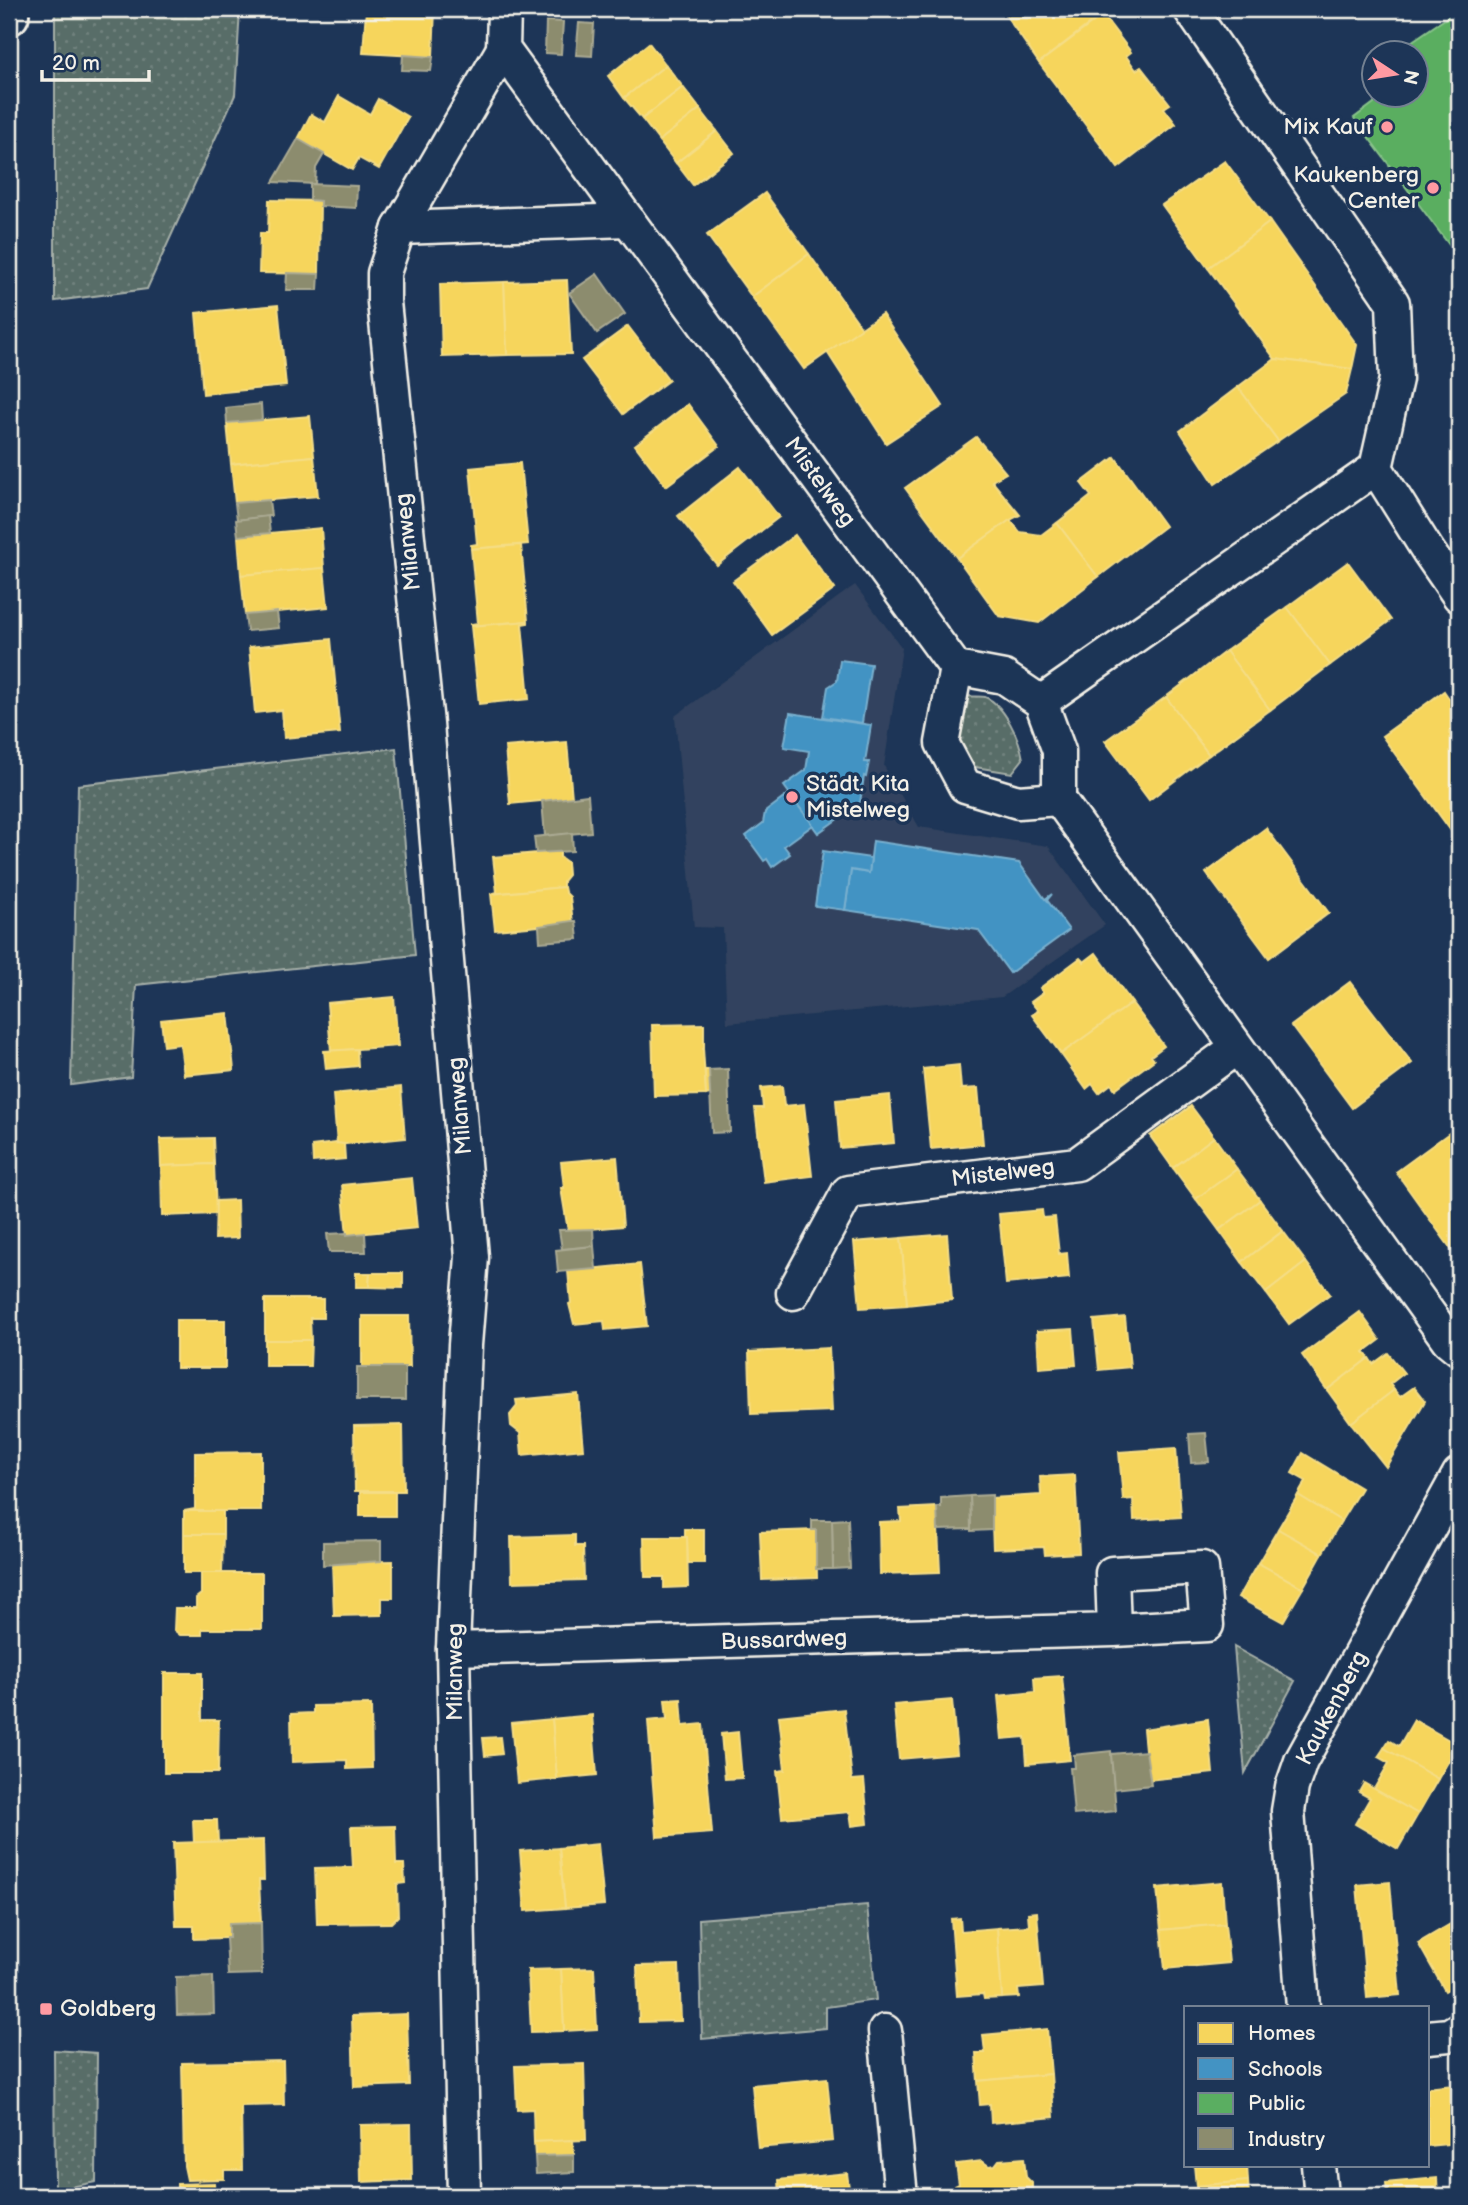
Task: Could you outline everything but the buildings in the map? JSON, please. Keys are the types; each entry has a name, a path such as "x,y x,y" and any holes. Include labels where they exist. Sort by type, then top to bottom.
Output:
{"main road":[{"path":"9,9 9,15"}],"street":[{"path":"503,49 504,9"},
{"path":"1041,702 1376,468 1396,379 1393,303 1190,9"},
{"name":"Mistelweg","path":"503,49 956,668"},
{"name":"Milanweg","path":"464,2196 453,1649 465,1345 472,1257 427,724 384,302 384,274 399,228 503,49"},
{"path":"399,228 628,220"},
{"path":"1376,468 1459,596"},
{"path":"1059,799 1018,802 965,786 942,743 956,668 1004,677 1041,702 1059,751 1059,799 1448,1340 1459,1349"},
{"name":"Mistelweg","path":"793,1293 848,1192 1077,1164 1236,1048"},
{"name":"Kaukenberg","path":"1303,2006 1288,1811 1292,1787 1301,1761 1459,1474"},
{"name":"Bussardweg","path":"453,1649 1114,1630"},
{"path":"1430,2037 1449,2035 1459,2029"},
{"path":"885,2031 901,2196"},
{"path":"1318,2166 1321,2196"}],"shaded area":[{"name":"Städt. Kita Mistelweg","path":"855,585 902,648 884,766 919,827 1048,846 1105,925 1002,997 727,1023 723,928 694,927 675,716"}],"green space":[{"path":"55,9 240,9 235,95 147,289 55,301"},
{"path":"968,696 985,697 1005,715 1019,742 1023,759 1012,773 969,766 954,745 959,704"},
{"path":"396,748 415,955 136,985 131,1077 71,1085 78,785"},
{"path":"1234,1647 1295,1681 1245,1773"},
{"path":"867,1905 876,2000 826,2007 826,2028 702,2039 699,1919"},
{"path":"54,2050 97,2053 96,2182 55,2190"}],"place":[{"name":"Mix Kauf","path":"1387,127"},
{"name":"Kaukenberg Center","path":"1433,188"},
{"name":"Städt. Kita Mistelweg","path":"792,797"},
{"name":"Goldberg","path":"46,2009"}]}
